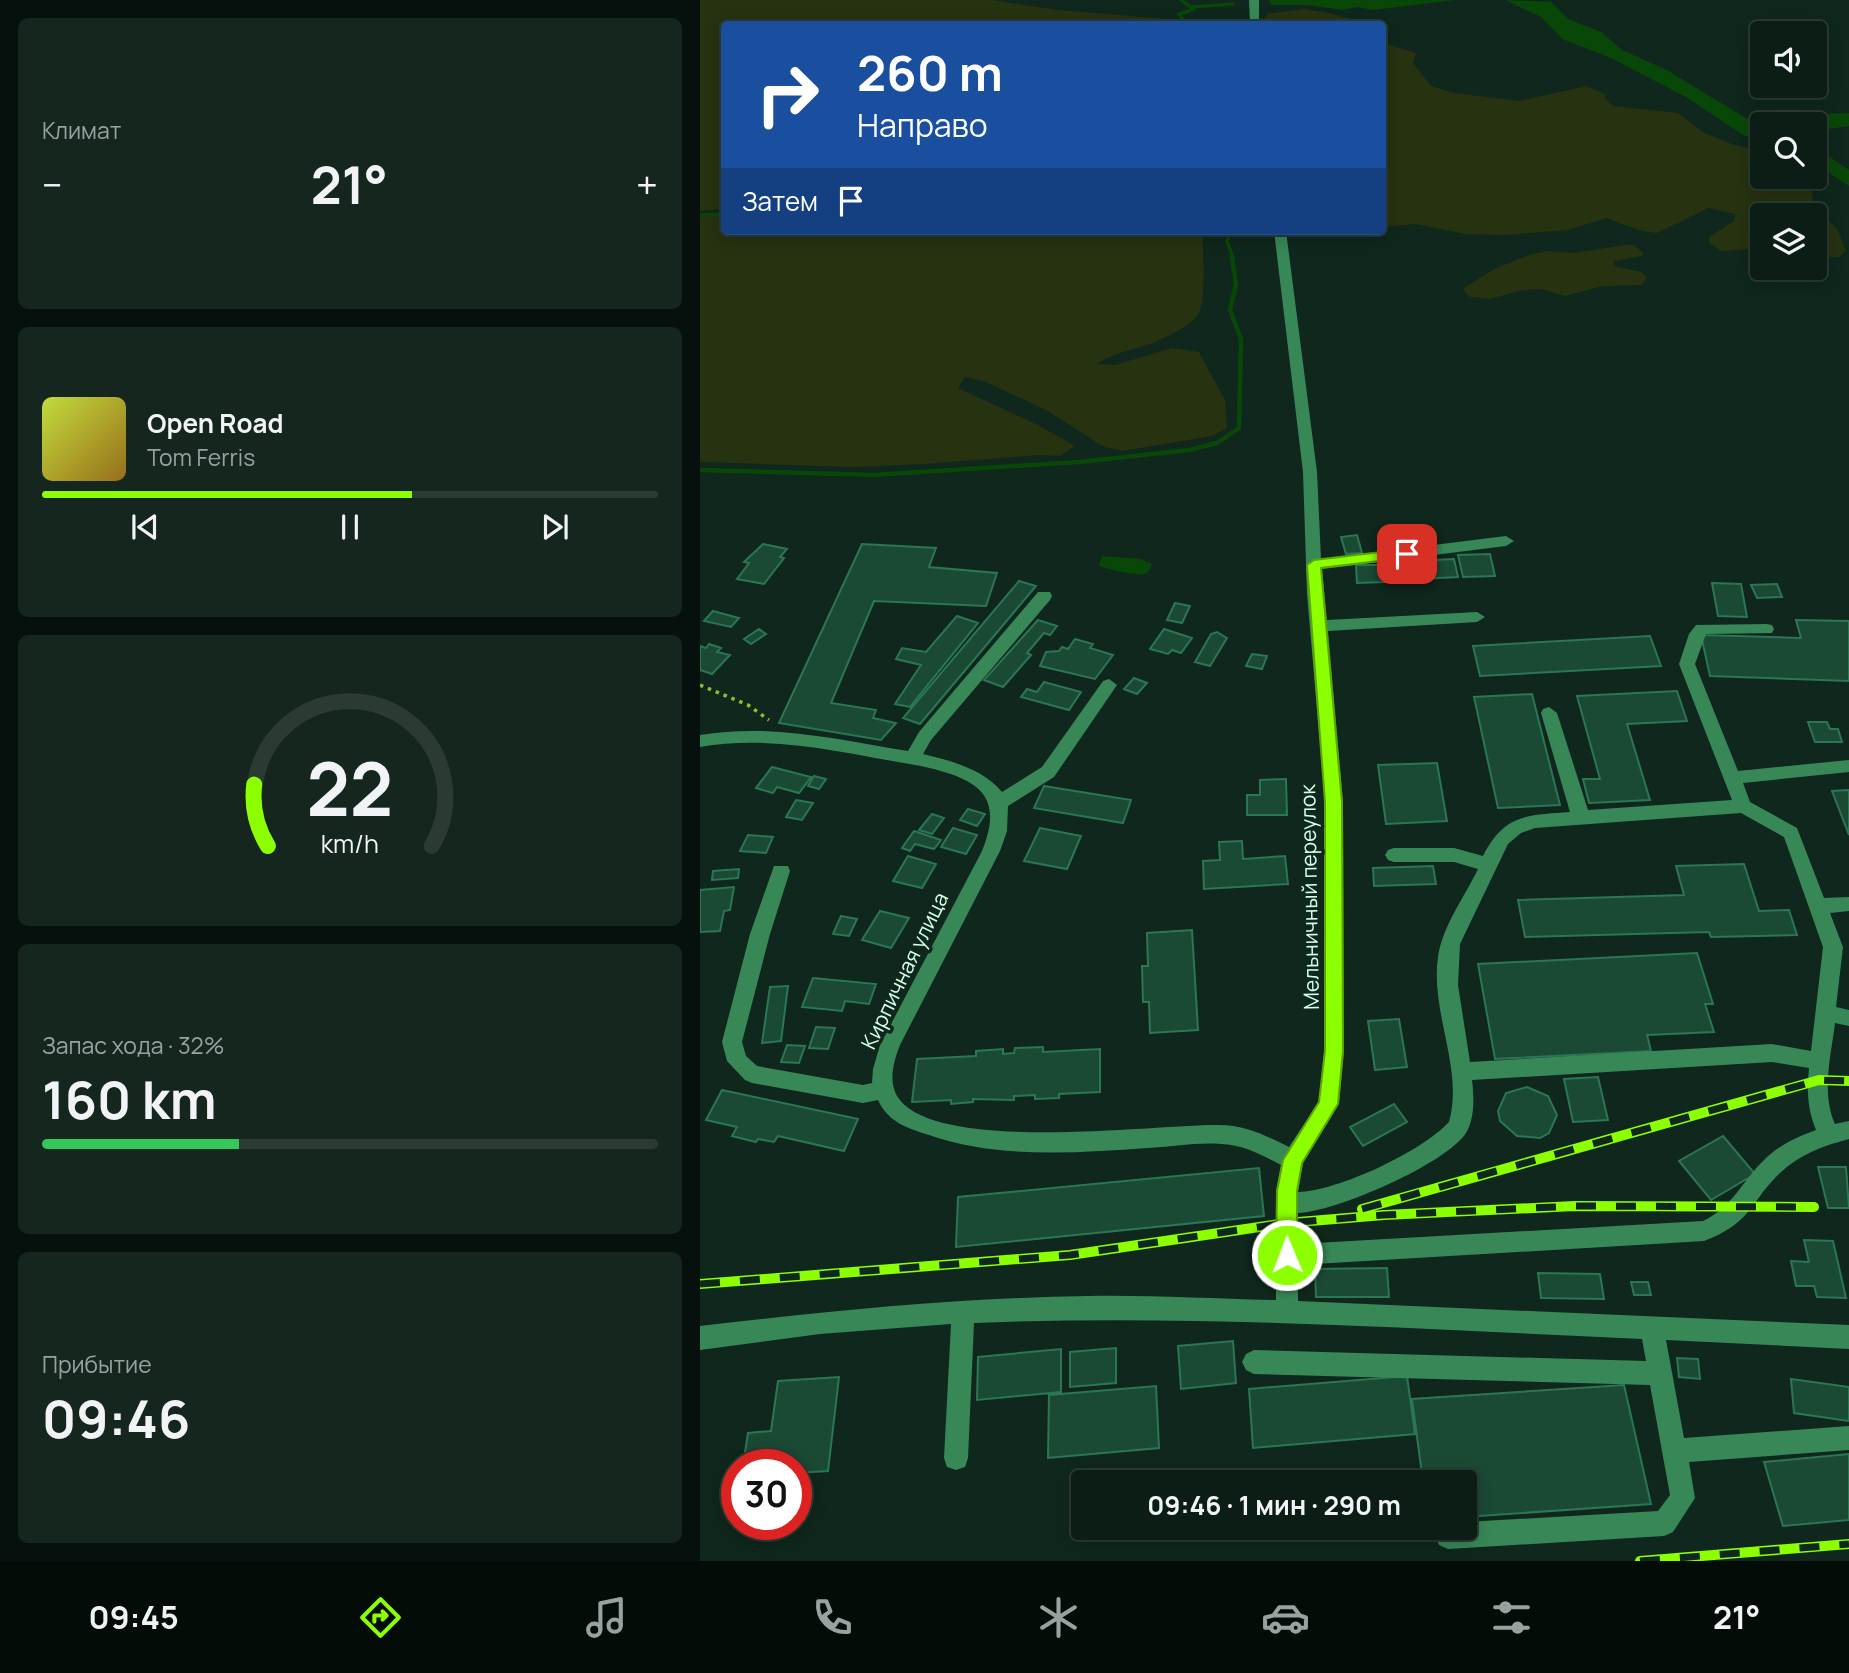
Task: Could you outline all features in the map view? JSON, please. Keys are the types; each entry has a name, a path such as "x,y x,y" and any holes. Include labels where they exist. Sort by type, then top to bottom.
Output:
{"street":[{"path":"1254,0 1255,21"},
{"name":"Мельничный переулок","path":"1280,235 1310,472 1314,565 1334,802 1334,1051 1329,1104 1293,1160 1287,1202 1287,1312"},
{"path":"1314,565 1506,541"},
{"path":"912,759 925,736 1044,596"},
{"path":"1320,626 1477,617"},
{"path":"1743,806 1689,672 1689,656 1702,629 1766,629"},
{"path":"700,741 747,734 912,759 959,771 981,783 994,795 997,804 1048,772 1109,685"},
{"path":"1549,713 1581,818"},
{"path":"1732,778 1849,766"},
{"name":"Кирпичная улица","path":"884,1090 883,1070 892,1041 989,856 998,825 1000,810 997,804"},
{"path":"1287,1202 1334,1197 1448,1139 1457,1129 1462,1115 1447,978 1448,957 1454,936 1500,842 1511,828 1535,821 1743,806 1791,832 1833,947 1817,1103 1839,1132 1802,1144 1781,1158 1734,1217 1704,1231 1287,1255"},
{"path":"1394,855 1454,855 1489,865"},
{"path":"781,871 760,934 733,1042 737,1061 752,1074 863,1094 884,1090 891,1107 910,1120 965,1136 1014,1141 1065,1141 1221,1134 1252,1139 1293,1160"},
{"path":"1820,906 1849,905"},
{"path":"1827,1013 1849,1018"},
{"path":"1459,1072 1772,1054 1793,1055 1821,1062"},
{"path":"700,1338 820,1323 963,1312 1090,1307 1287,1312 1849,1337"},
{"path":"956,1458 963,1312"},
{"path":"1477,1534 1664,1523 1683,1498 1652,1328"},
{"path":"1254,1362 1660,1373"},
{"path":"1675,1451 1849,1438"}],"path":[{"path":"700,685 762,713 785,738"}],"shaded area":[{"path":"700,0 992,0 1058,10 1166,19 1167,21 721,21 721,209 700,211"},
{"path":"1269,0 1456,0 1373,10 1357,7 1343,10 1307,5 1271,5"},
{"path":"1505,0 1551,2 1568,19 1601,32 1622,50 1667,70 1750,121 1750,137 1686,97 1611,58 1562,39 1541,17"},
{"path":"1304,9 1357,21 1264,21 1267,14"},
{"path":"1386,43 1416,53 1413,63 1431,86 1453,93 1520,101 1586,86 1605,94 1606,100 1613,106 1678,113 1703,132 1731,144 1750,148 1750,189 1812,189 1813,203 1750,203 1750,249 1721,251 1709,243 1709,237 1734,221 1735,214 1708,208 1657,233 1641,231 1607,218 1568,230 1504,235 1466,234 1415,224 1386,227"},
{"path":"1849,113 1849,126 1827,129 1827,114"},
{"path":"1827,155 1849,170 1849,186 1827,172"},
{"path":"721,215 721,235 1203,235 1203,296 1196,318 1165,338 1117,354 1097,364 1115,365 1172,348 1199,352 1225,400 1227,428 1212,436 1122,451 1102,446 1048,411 986,382 965,377 958,388 1038,425 1075,446 1060,456 1039,455 925,464 853,467 700,462 700,217"},
{"path":"1827,219 1837,229 1846,251 1839,257 1827,258"},
{"path":"1634,245 1644,253 1642,256 1614,261 1614,266 1641,272 1647,277 1642,285 1603,286 1565,296 1541,289 1522,290 1490,299 1470,297 1465,293 1464,288 1494,269 1532,254 1548,251 1574,253"},
{"path":"1102,556 1141,559 1152,564 1145,574 1129,573 1099,565"}],"building":[{"path":"1357,535 1362,553 1346,554 1341,537"},
{"path":"763,544 787,549 780,557 784,558 764,584 737,579 749,563 744,562"},
{"path":"862,544 936,548 929,567 997,573 986,606 874,601 831,703 876,710 873,718 896,723 881,740 779,723"},
{"path":"1490,554 1495,576 1463,577 1458,555"},
{"path":"1454,559 1458,577 1399,580 1395,562"},
{"path":"1356,565 1383,565 1385,582 1357,583"},
{"path":"1019,581 1036,586 920,724 903,718"},
{"path":"1712,583 1741,584 1747,617 1718,616"},
{"path":"1777,584 1782,597 1757,598 1751,585"},
{"path":"1175,603 1190,606 1182,623 1167,620"},
{"path":"713,611 739,618 731,627 704,621"},
{"path":"957,616 978,623 910,707 895,704 921,665 896,659 902,648 926,652"},
{"path":"1038,620 1057,626 1050,635 1044,633 1027,653 1031,655 1003,687 984,680"},
{"path":"1796,620 1849,621 1849,681 1710,676 1701,635 1801,638"},
{"path":"759,629 766,634 751,644 744,639"},
{"path":"1164,629 1192,638 1181,653 1172,650 1168,654 1150,649"},
{"path":"1217,632 1227,638 1210,666 1195,662 1211,634"},
{"path":"1650,636 1661,666 1480,676 1473,646"},
{"path":"1075,639 1093,644 1090,648 1113,655 1095,679 1040,666 1046,652 1059,651 1062,647 1068,649"},
{"path":"709,644 721,648 717,652 730,655 712,674 700,670 700,646 706,648"},
{"path":"1252,654 1267,656 1262,669 1246,666"},
{"path":"1134,678 1147,683 1137,694 1124,689"},
{"path":"1044,682 1081,692 1069,710 1021,697 1027,689 1037,692"},
{"path":"1677,691 1687,721 1627,724 1650,800 1589,803 1583,779 1600,779 1577,696"},
{"path":"1532,694 1560,805 1498,808 1474,697"},
{"path":"1808,722 1827,722 1830,729 1838,729 1842,742 1815,742"},
{"path":"1437,763 1447,821 1386,824 1378,765"},
{"path":"772,767 811,777 799,793 777,787 773,793 756,788"},
{"path":"814,776 826,779 819,789 808,786"},
{"path":"1286,779 1287,815 1247,815 1247,795 1260,795 1260,780"},
{"path":"1044,786 1131,800 1123,823 1034,808"},
{"path":"1849,790 1849,835 1832,791"},
{"path":"796,800 813,803 802,820 786,817"},
{"path":"968,809 985,814 977,826 960,820"},
{"path":"932,814 944,818 932,834 919,830"},
{"path":"953,828 977,835 966,854 941,847"},
{"path":"1040,828 1081,836 1067,869 1024,861"},
{"path":"914,831 941,840 934,849 915,844 910,851 902,848"},
{"path":"748,835 773,837 766,853 740,851"},
{"path":"1242,841 1243,859 1285,856 1288,884 1204,889 1203,861 1220,860 1219,842"},
{"path":"908,856 936,864 922,888 893,881"},
{"path":"1744,864 1759,911 1789,910 1797,935 1711,937 1709,932 1525,937 1518,900 1684,895 1676,866"},
{"path":"1433,866 1436,884 1374,886 1373,868"},
{"path":"739,869 738,878 712,880 713,871"},
{"path":"734,887 730,910 724,911 720,931 700,932 700,890"},
{"path":"880,911 909,918 891,948 862,940"},
{"path":"841,916 857,919 849,936 833,934"},
{"path":"1192,930 1198,1030 1150,1033 1149,1002 1143,1002 1142,966 1148,966 1147,933"},
{"path":"1697,953 1713,1004 1705,1004 1714,1032 1647,1035 1651,1051 1495,1059 1478,964"},
{"path":"813,978 876,984 869,1004 845,1001 842,1011 802,1007"},
{"path":"788,986 781,1041 762,1043 770,987"},
{"path":"1399,1019 1407,1067 1375,1070 1368,1021"},
{"path":"816,1027 835,1028 828,1049 809,1048"},
{"path":"787,1045 805,1046 799,1063 781,1062"},
{"path":"1043,1047 1043,1052 1100,1049 1100,1092 1059,1094 1059,1098 1035,1099 1035,1095 1014,1096 1014,1100 973,1099 973,1102 951,1104 951,1100 912,1102 917,1059 976,1056 976,1051 1003,1049 1003,1054 1014,1053 1015,1048"},
{"path":"1598,1077 1608,1120 1573,1122 1564,1079"},
{"path":"1527,1087 1548,1096 1557,1115 1549,1133 1540,1138 1517,1136 1500,1121 1498,1111 1506,1093"},
{"path":"722,1090 858,1119 844,1151 778,1136 774,1142 758,1139 756,1142 732,1136 737,1127 706,1120"},
{"path":"1394,1104 1407,1122 1363,1146 1350,1127"},
{"path":"1723,1136 1755,1174 1711,1200 1679,1161"},
{"path":"1818,1167 1846,1167 1849,1208 1828,1208"},
{"path":"1259,1168 1264,1216 956,1247 958,1197"},
{"path":"1804,1240 1833,1241 1846,1298 1817,1297 1814,1286 1796,1286 1791,1261 1809,1262"},
{"path":"1387,1268 1389,1297 1316,1297 1315,1269"},
{"path":"1538,1273 1600,1274 1604,1299 1541,1298"},
{"path":"1631,1282 1648,1282 1651,1295 1634,1295"},
{"path":"1233,1341 1236,1383 1181,1389 1178,1346"},
{"path":"1116,1348 1116,1383 1070,1387 1070,1352"},
{"path":"1061,1349 1061,1392 977,1400 978,1357"},
{"path":"1677,1358 1698,1359 1700,1379 1679,1377"},
{"path":"1407,1376 1415,1434 1253,1448 1249,1389"},
{"path":"839,1377 828,1471 812,1472 812,1449 746,1449 748,1433 771,1431 778,1381"},
{"path":"1791,1379 1849,1387 1849,1421 1794,1413"},
{"path":"1624,1385 1651,1504 1477,1516 1477,1470 1421,1470 1412,1399"},
{"path":"1156,1386 1159,1448 1048,1458 1049,1395"},
{"path":"1849,1454 1849,1520 1783,1526 1764,1462"}],"waterway":[{"path":"1181,0 1191,7"},
{"path":"1191,7 1233,4"},
{"path":"1184,21 1179,14 1194,9 1191,7"},
{"path":"700,215 721,214"},
{"path":"1230,235 1227,241 1233,258"},
{"path":"700,470 874,475 1079,462 1189,450 1217,443 1239,428 1241,339 1230,310 1236,284 1232,257"}],"railway":[{"path":"1362,1209 1819,1080 1849,1081"},
{"path":"700,1284 1070,1255 1286,1223 1384,1215 1575,1206 1814,1207"},
{"path":"1640,1561 1849,1544"}],"route":[{"path":"1287,1255 1287,1191 1293,1160 1329,1104 1334,1051 1334,802 1314,565 1407,554"}]}
